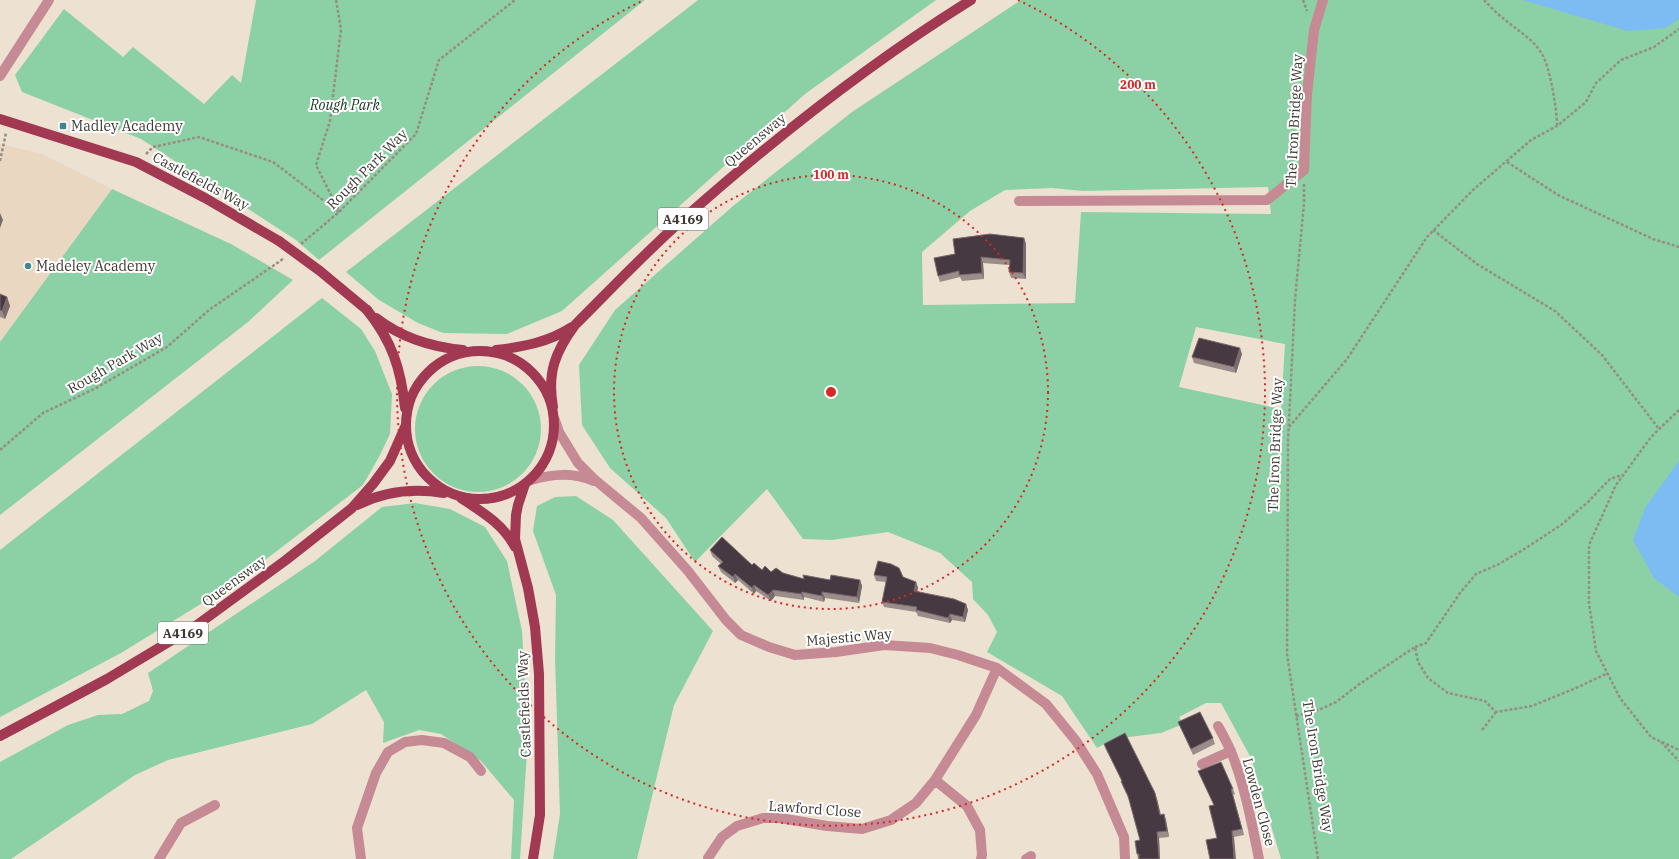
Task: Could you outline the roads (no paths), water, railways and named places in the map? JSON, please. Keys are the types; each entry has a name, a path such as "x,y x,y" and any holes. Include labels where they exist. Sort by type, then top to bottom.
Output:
{"main road":[{"name":"Queensway","path":"553,407 550,391 552,366 561,346 575,325 680,222 798,122 873,66 971,0"},
{"name":"Castlefields Way","path":"4,120 136,162 205,198 279,242 320,271 396,332 411,339 434,346 467,351"},
{"name":"Castlefields Way","path":"367,310 379,326 395,358 400,375 406,412"},
{"name":"Queensway","path":"489,350 541,342 575,325"},
{"path":"405,427 406,412 413,390 426,372 445,358 467,351 489,350 511,356 530,369 544,386 553,407 555,420 553,442 544,462 528,482"},
{"name":"Queensway","path":"0,736 107,679 198,624 286,560 352,508 383,472 390,461 405,427"},
{"name":"Castlefields Way","path":"405,427 408,448 418,467 432,482 498,524 505,531 517,551"},
{"name":"Queensway","path":"352,508 392,492 428,490 481,500 504,495 528,482"},
{"name":"Castlefields Way","path":"528,482 518,505 515,539 535,627 539,674 540,815 533,859"}],"street":[{"path":"0,76 49,0"},
{"name":"The Iron Bridge Way","path":"1019,201 1267,200 1304,170 1307,95 1314,30 1323,0"},
{"name":"Majestic Way","path":"555,420 559,432 572,455 585,471 641,518 688,571 726,620 741,635 769,647 795,655 836,652 884,645 930,648 958,655 997,668 1046,704 1076,741 1097,774 1124,837 1125,859"},
{"name":"Majestic Way","path":"528,482 563,474 593,480 604,487"},
{"name":"Lawford Close","path":"708,858 722,837 737,826 764,818 780,818 827,826 862,829 890,820 916,803 935,780 976,715 997,668"},
{"name":"Lowden Close","path":"1218,726 1231,751 1245,794 1259,859"},
{"path":"361,859 357,828 376,773 388,752 405,742 422,740 444,743 470,757 481,771"},
{"name":"Lowden Close","path":"1202,764 1231,751"},
{"path":"935,780 967,806 980,830 984,858"},
{"path":"159,859 181,823 215,805"}],"water":[{"path":"1522,0 1679,0 1679,19 1666,28 1628,31"},
{"path":"1679,461 1679,597 1654,578 1633,540 1645,508"}],"place":[{"name":"Madley Academy","path":"63,126"},
{"name":"Madeley Academy","path":"28,266"}],"park label":[{"name":"Rough Park","path":"345,105"}]}
